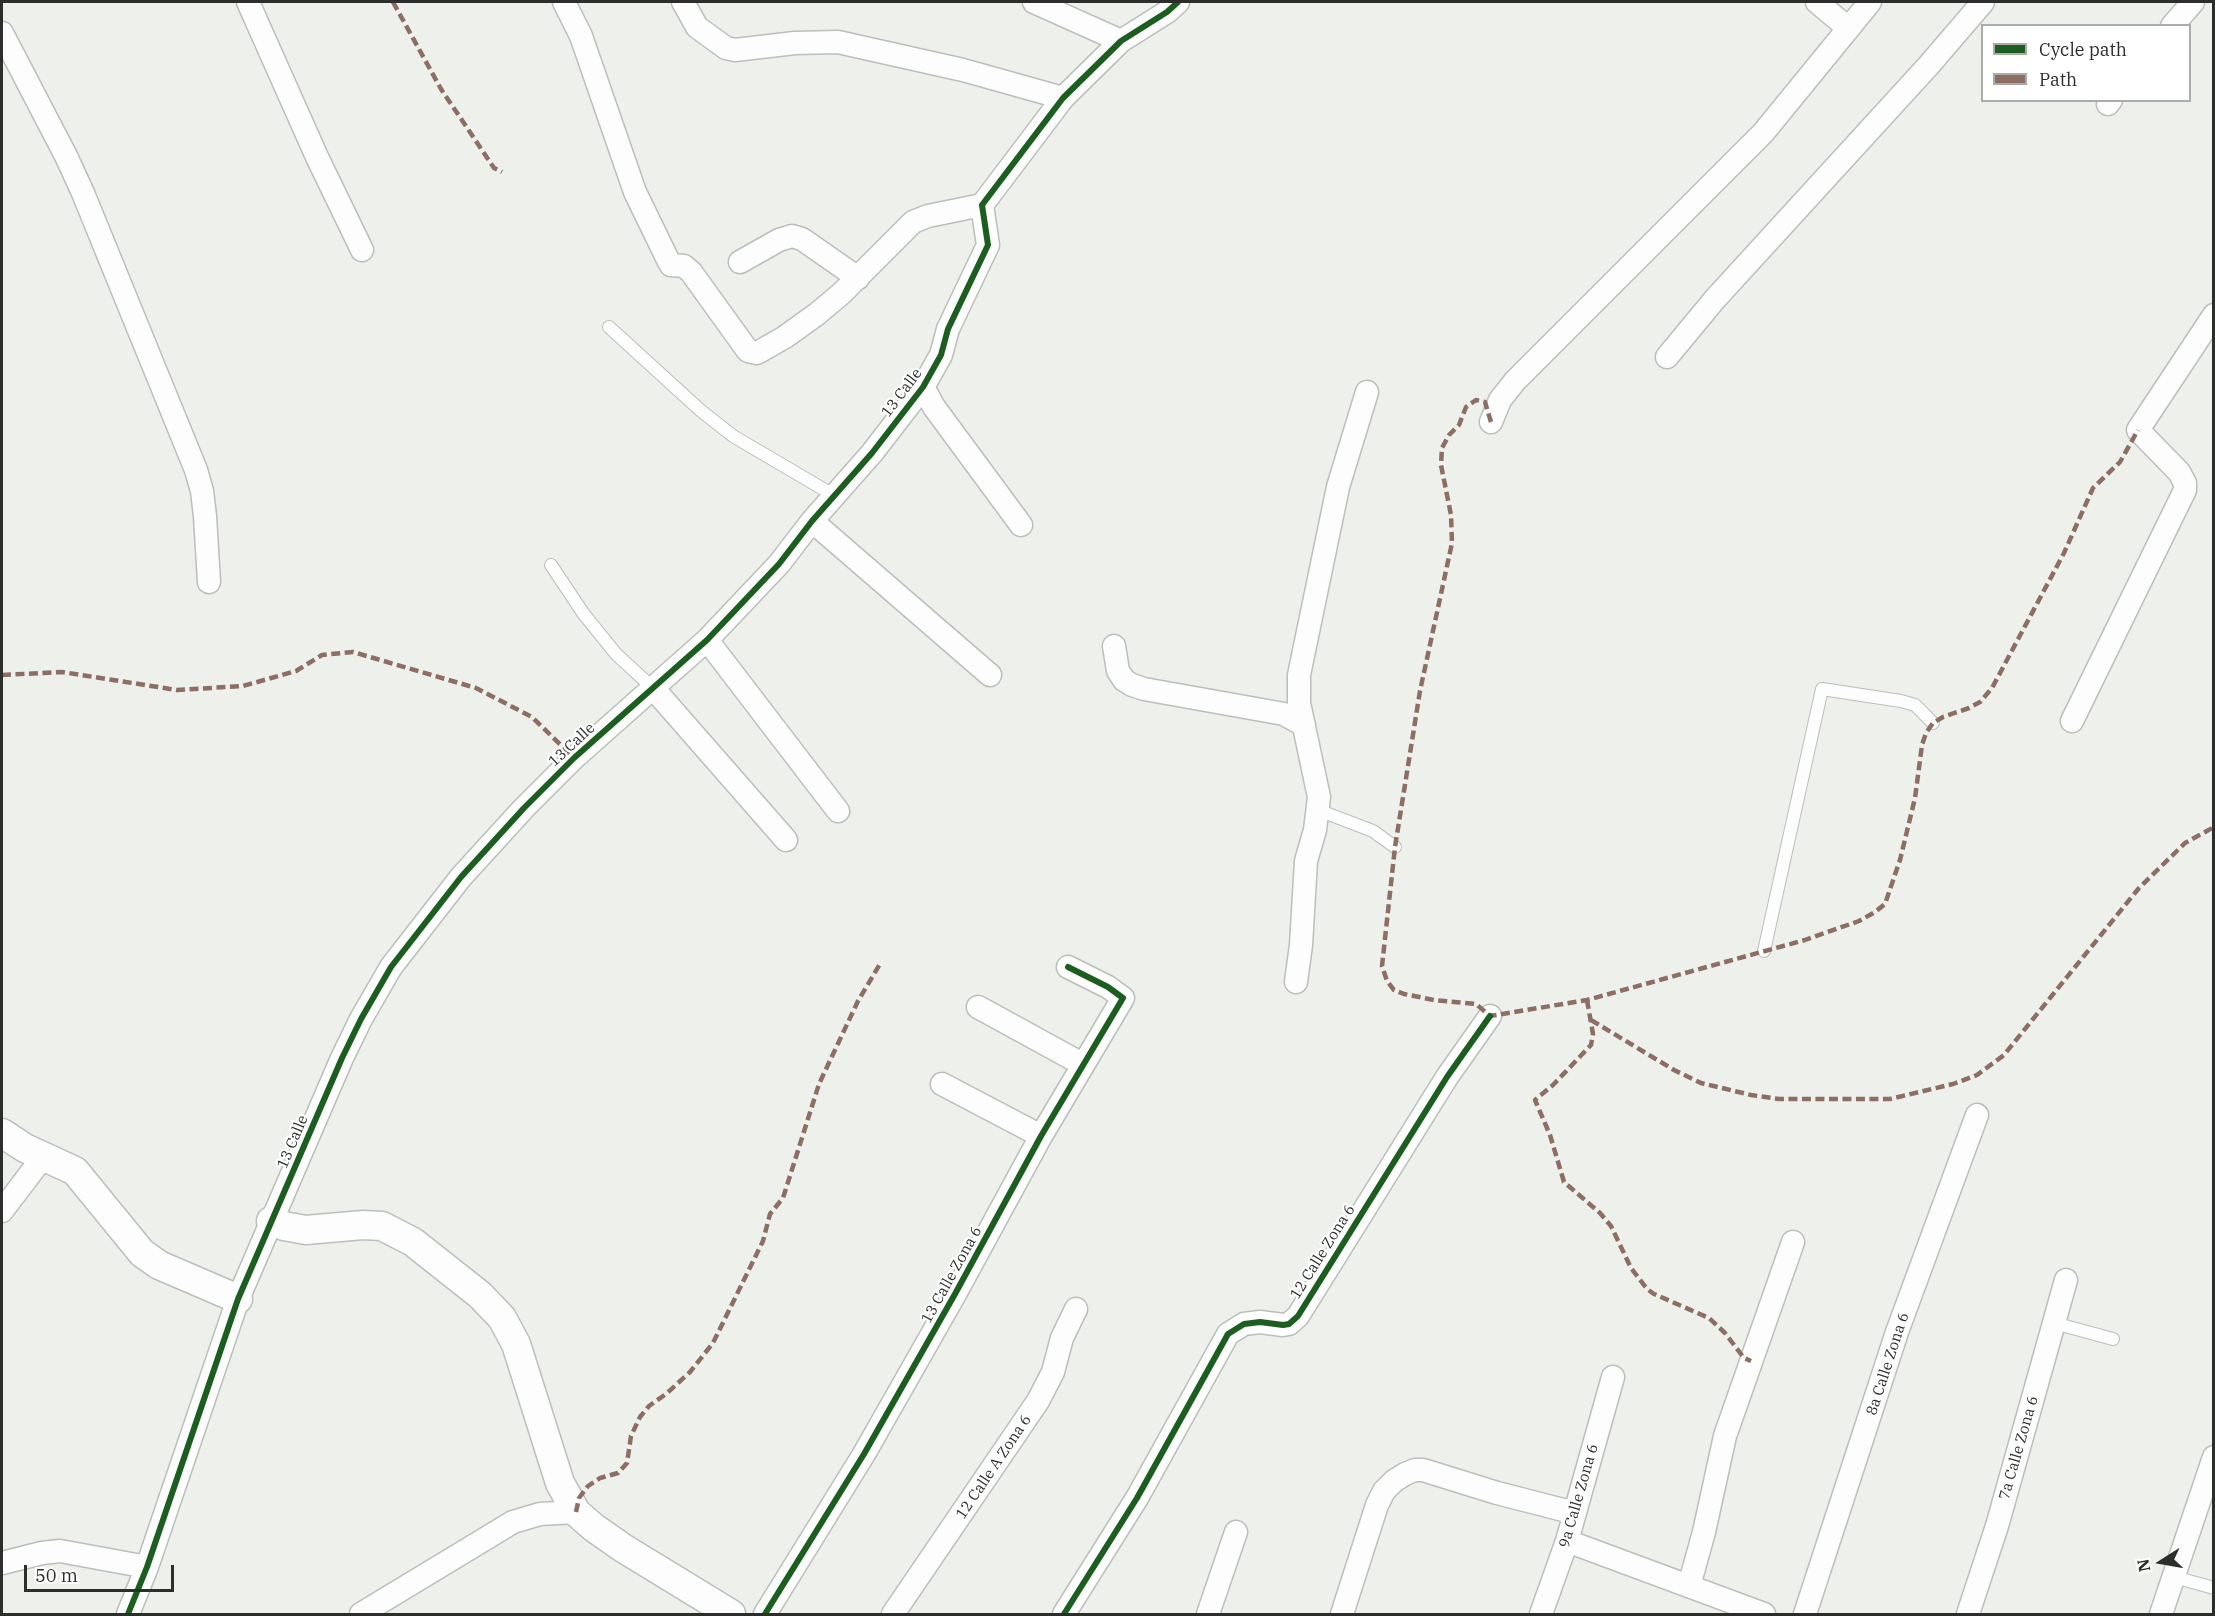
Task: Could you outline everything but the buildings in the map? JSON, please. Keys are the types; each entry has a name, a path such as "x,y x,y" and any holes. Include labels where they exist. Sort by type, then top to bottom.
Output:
{"street":[{"path":"248,2 317,157 362,250"},
{"path":"564,2 581,36 635,192 668,260 671,265 684,266 691,272 748,351 757,353 784,338 817,314 858,278 913,222 928,216 982,205 1063,98 1121,41 1167,12 1178,2"},
{"path":"683,2 697,27 726,48 735,50 795,43 838,42 963,70 1063,98"},
{"path":"1034,2 1121,41"},
{"path":"1817,2 1848,28"},
{"path":"1491,422 1500,400 1515,381 1763,133 1870,2"},
{"path":"1667,357 1715,299 1929,65 1983,2"},
{"path":"2174,24 2193,2"},
{"path":"2,33 79,183 196,470 206,516 209,582"},
{"name":"13 Calle","path":"128,1614 147,1567 238,1299 342,1058 391,967 461,877 524,808 574,758 706,640 779,564 812,521 873,453 923,387 941,356 948,329 988,244 982,205"},
{"path":"740,262 779,240 792,236 802,239 858,278"},
{"path":"2072,721 2185,489 2185,483 2179,472 2138,430 2214,315"},
{"path":"923,387 934,407 1021,525"},
{"path":"1296,982 1301,945 1306,861 1315,830 1319,796 1299,703 1299,675 1338,487 1367,392"},
{"path":"812,521 990,675"},
{"path":"706,640 837,811"},
{"path":"1114,646 1118,671 1124,680 1132,685 1284,714 1304,725"},
{"path":"653,688 786,840"},
{"name":"13 Calle Zona 6","path":"765,1614 864,1454 1041,1136 1123,998 1108,987 1068,967"},
{"path":"978,1007 1082,1064"},
{"name":"12 Calle Zona 6","path":"1064,1614 1137,1498 1224,1339 1233,1329 1244,1324 1260,1322 1283,1325 1289,1324 1298,1316 1440,1087 1491,1016"},
{"path":"942,1084 1041,1136"},
{"name":"8a Calle Zona 6","path":"1805,1614 1897,1332 1977,1115"},
{"path":"2,1133 75,1172 142,1253 159,1264 238,1299"},
{"path":"2,1211 44,1157"},
{"path":"271,1221 306,1230 363,1225 392,1230 429,1254 492,1307 502,1318 516,1344 560,1483 576,1512 623,1548 731,1614"},
{"path":"1689,1586 1704,1532 1725,1436 1792,1242"},
{"name":"7a Calle Zona 6","path":"1968,1614 1997,1526 2066,1280"},
{"name":"12 Calle A Zona 6","path":"893,1614 1038,1401 1053,1372 1062,1338 1076,1309"},
{"name":"9a Calle Zona 6","path":"1541,1614 1567,1541 1612,1377"},
{"path":"2161,1614 2214,1457"},
{"path":"1342,1614 1377,1505 1384,1491 1405,1474 1423,1470 1497,1493 1575,1513"},
{"path":"361,1614 513,1522 540,1514 576,1512"},
{"path":"1208,1614 1236,1532"},
{"path":"1567,1541 1764,1614"},
{"path":"2,1563 60,1551 147,1567"}],"lane":[{"path":"609,327 683,396 733,436 835,496"},
{"path":"551,565 583,613 616,654 653,688"},
{"path":"1764,951 1822,690 1901,701 1914,705 1933,723"},
{"path":"1318,810 1373,831 1395,847"},
{"path":"2054,1323 2114,1339"},
{"path":"2174,1577 2214,1588"}],"marked path":[{"path":"393,2 441,89 494,168 502,172"},
{"path":"1491,422 1485,402 1476,400 1466,407 1459,425 1449,435 1442,448 1441,465 1451,515 1452,543 1420,691 1395,847 1382,966 1387,981 1394,990 1434,1000 1476,1004 1490,1016 1587,1000 1805,940 1859,921 1885,904 1900,860 1915,798 1922,745 1926,733 1933,723 1943,717 1980,702 1992,688 2064,553 2093,488 2120,462 2138,430"},
{"path":"2,675 62,672 177,690 243,686 296,671 322,655 353,652 476,688 532,717 574,758"},
{"path":"1591,1020 1674,1070 1701,1083 1751,1095 1779,1099 1890,1099 1953,1084 1977,1075 2004,1055 2139,888 2185,843 2214,827"},
{"path":"576,1512 579,1498 588,1486 600,1478 618,1473 627,1463 631,1436 640,1417 649,1406 690,1372 713,1343 763,1241 770,1214 783,1198 819,1084 858,1001 880,964"},
{"path":"1587,1000 1593,1034 1591,1045 1553,1085 1535,1100 1550,1135 1564,1182 1600,1213 1611,1226 1631,1268 1647,1289 1709,1318 1725,1333 1744,1358 1751,1361"}],"cycle path":[{"path":"128,1614 147,1567 238,1299 342,1058 391,967 461,877 524,808 574,758 707,640 779,564 812,521 872,453 923,387 941,355 948,329 988,245 982,205 1063,98 1121,41 1167,12 1178,2"},
{"path":"765,1614 864,1454 1041,1136 1123,998 1108,987 1068,967"},
{"path":"1064,1614 1137,1498 1228,1334 1244,1324 1260,1322 1283,1325 1289,1324 1298,1316 1447,1077 1490,1016"}]}
